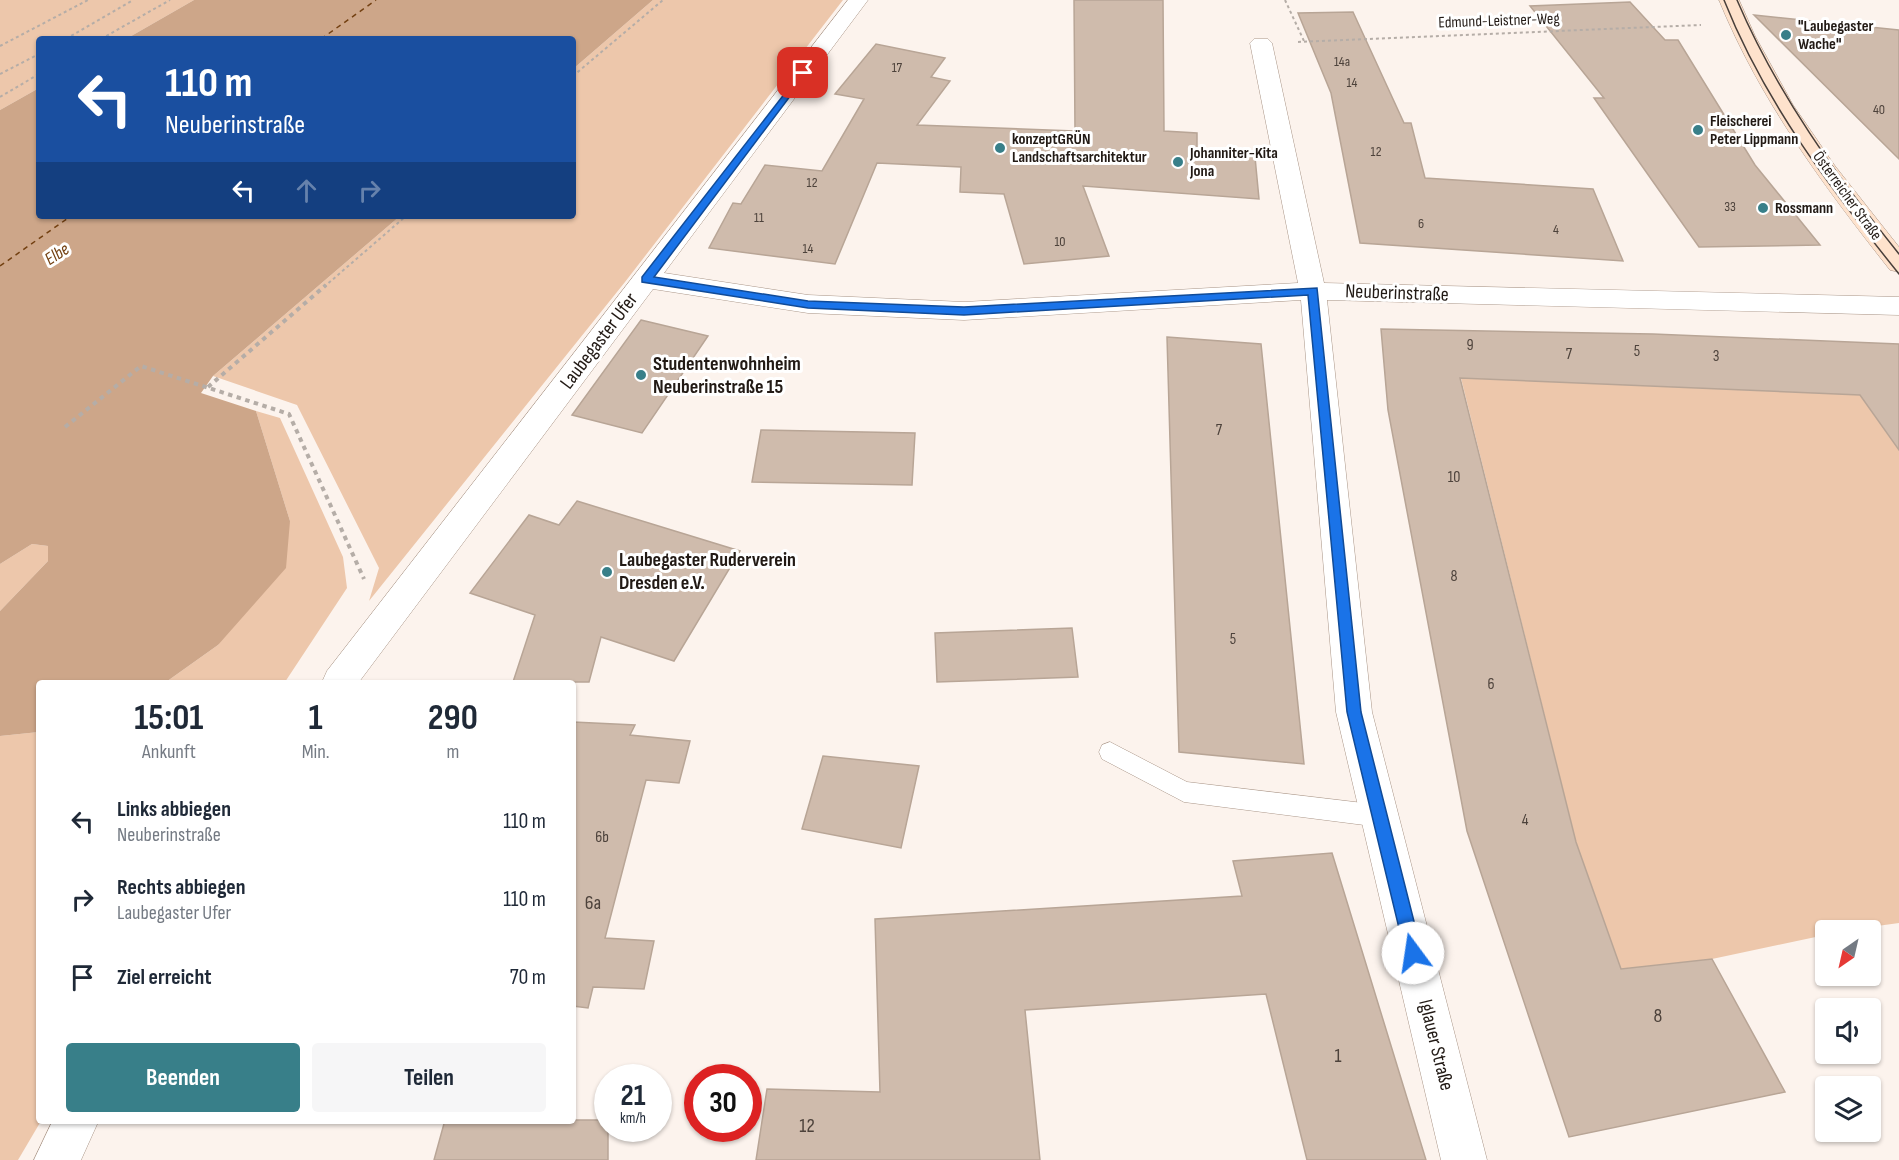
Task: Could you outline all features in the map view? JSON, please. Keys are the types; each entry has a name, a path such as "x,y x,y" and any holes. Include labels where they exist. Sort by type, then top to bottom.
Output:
{"main road":[{"name":"Österreicher Straße","path":"1729,0 1738,23 1774,90 1825,168 1899,264"}],"street":[{"name":"Laubegaster Ufer","path":"341,680 858,0"},
{"name":"Iglauer Straße","path":"1261,43 1313,291 1354,712 1464,1160"},
{"name":"Neuberinstraße","path":"646,279 808,304 964,311 1313,291 1899,306"},
{"path":"57,1160 75,1124"}],"lane":[{"path":"1110,752 1184,792 1380,816"}],"path":[{"path":"0,46 88,0"},
{"path":"71,36 133,0"},
{"path":"106,36 170,0"},
{"path":"576,73 663,0"},
{"path":"1285,0 1305,41"},
{"name":"Edmund-Leistner-Weg","path":"1261,43 1738,23"},
{"path":"0,74 36,56"},
{"path":"0,97 36,76"},
{"path":"208,388 403,219"},
{"path":"65,427 141,366 289,414 364,579 358,590"}],"shaded area":[{"path":"0,0 194,0 131,36 36,36 36,90 0,110"},
{"path":"653,0 843,0 625,282 369,601 379,568 297,405 213,376 396,219 576,219 576,66"},
{"path":"1461,378 1860,395 1899,450 1899,923 1881,925 1881,920 1815,920 1815,937 1712,959 1621,969 1576,842"},
{"path":"256,411 280,418 343,557 347,588 286,680 169,680 218,645 290,521"},
{"path":"32,544 48,546 48,561 0,611 0,564"},
{"path":"36,732 36,1124 39,1124 18,1160 0,1160 0,736"}],"water":[{"path":"194,0 653,0 576,66 576,36 131,36"},
{"name":"Elbe","path":"36,90 36,219 396,219 213,376 201,393 256,411 290,521 286,568 218,645 169,680 36,680 36,732 0,736 0,611 48,561 48,546 32,544 0,564 0,110"}],"building":[{"path":"1074,0 1163,0 1164,131 1197,133 1197,153 1255,157 1259,199 1083,186 1109,256 1024,264 1004,194 960,192 961,167 877,163 835,264 709,248 733,203 741,204 765,165 822,171 864,99 835,94 876,44 945,58 931,77 950,81 917,125 1075,131"},
{"path":"1630,2 1665,40 1678,40 1755,165 1820,245 1699,247 1594,98 1604,98 1530,6"},
{"path":"1353,12 1404,123 1411,123 1425,178 1593,189 1623,261 1360,243 1331,93 1298,13"},
{"path":"1754,15 1899,30 1899,159"},
{"name":"Studentenwohnheim Neuberinstraße 15","path":"641,320 708,336 642,433 572,415"},
{"path":"1381,329 1653,334 1899,344 1899,450 1860,395 1460,378 1576,842 1621,969 1712,959 1785,1092 1569,1137 1467,831 1388,410"},
{"path":"1167,337 1261,344 1304,764 1179,752"},
{"path":"761,430 915,433 912,485 752,482"},
{"name":"Laubegaster Ruderverein Dresden e.V.","path":"577,501 740,551 674,661 601,637 589,682 514,680 535,615 470,593 529,515 559,525"},
{"path":"1072,628 1078,677 937,682 935,633"},
{"path":"576,722 635,725 630,735 690,741 679,783 646,780 605,938 654,941 644,989 593,987 588,1008 576,1006"},
{"path":"823,756 919,766 901,848 802,829"},
{"path":"1332,853 1426,1160 1307,1160 1266,994 1025,1010 1040,1160 756,1160 759,1142 762,1142 762,1121 767,1089 880,1092 875,919 1242,896 1233,861"},
{"path":"576,1120 594,1120 594,1142 608,1142 608,1160 434,1160 444,1124 576,1124"}],"ferry route":[{"path":"325,36 376,0"},
{"path":"0,266 67,219"}],"tram line":[{"path":"1724,0 1740,38 1779,109 1824,177 1899,274"},
{"path":"1737,0 1770,68 1809,133 1899,254"}],"place":[{"name":"\"Laubegaster Wache\"","path":"1786,35"},
{"name":"Fleischerei Peter Lippmann","path":"1698,130"},
{"name":"konzeptGRÜN Landschaftsarchitektur","path":"1000,148"},
{"name":"Johanniter-Kita Jona","path":"1178,162"},
{"name":"Rossmann","path":"1763,208"},
{"name":"Studentenwohnheim Neuberinstraße 15","path":"641,375"},
{"name":"Laubegaster Ruderverein Dresden e.V.","path":"607,572"}],"route":[{"path":"803,73 646,279 808,304 964,311 1313,291 1354,712 1413,953"}]}
